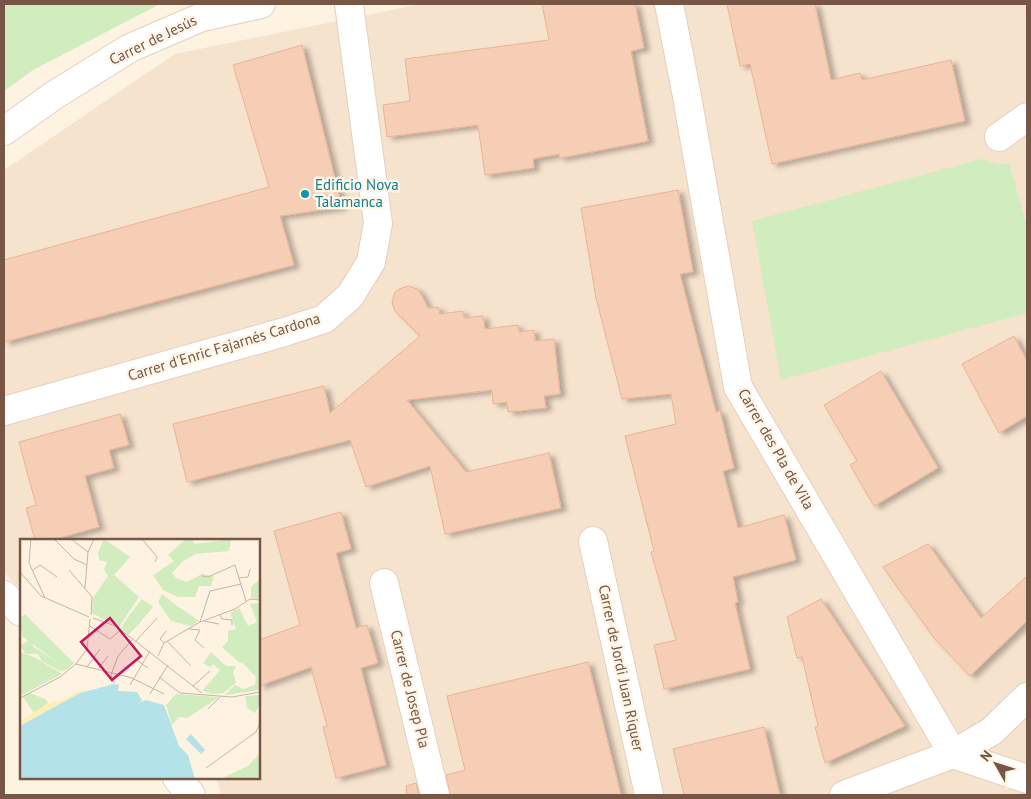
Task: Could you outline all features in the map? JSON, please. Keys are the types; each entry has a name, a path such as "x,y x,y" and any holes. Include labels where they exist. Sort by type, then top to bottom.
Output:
{"street":[{"name":"Carrer de Jesús","path":"4,131 53,96 130,48 202,17 261,4"},
{"name":"Carrer d'Enric Fajarnés Cardona","path":"4,411 272,336 315,322 324,319 350,296 372,262 378,223 349,4"},
{"name":"Carrer des Pla de Vila","path":"669,4 738,387 953,754"},
{"path":"999,137 1027,117"},
{"name":"Carrer de Jordi Juan Riquer","path":"593,541 649,795"},
{"name":"Carrer de Josep Pla","path":"384,583 435,795"},
{"path":"4,595 20,611"},
{"path":"844,795 953,754 992,731 1027,697"},
{"path":"953,754 1027,779"},
{"path":"178,779 191,795"}],"shaded area":[{"path":"421,4 1027,4 1027,795 221,795 218,783 214,779 260,779 260,539 20,539 20,589 4,573 4,170 175,54"}],"green space":[{"path":"4,4 160,4 33,70 4,91"},
{"path":"981,159 1000,164 1009,163 1027,227 1027,313 781,380 752,221"}],"building":[{"path":"542,4 635,4 644,48 631,51 648,141 560,158 559,154 533,159 534,168 485,175 478,125 387,137 383,105 410,101 405,59 549,40"},
{"path":"727,4 815,4 831,80 860,73 862,80 951,60 965,121 772,164 750,64 740,66"},
{"name":"Edificio Nova Talamanca","path":"302,45 342,207 280,216 294,265 4,342 4,260 269,187 233,65"},
{"path":"678,190 693,272 680,274 716,412 720,411 734,468 723,471 738,528 784,515 796,560 733,577 738,602 735,603 750,669 664,689 654,645 676,640 651,552 654,551 625,436 676,424 671,394 622,399 596,298 581,208"},
{"path":"408,286 417,289 428,308 438,307 440,314 463,311 464,318 483,316 485,329 518,325 519,332 534,330 535,341 554,339 560,394 544,396 546,408 508,412 507,402 493,404 492,390 407,400 466,472 549,453 561,508 445,534 430,466 366,487 350,440 187,482 173,424 324,386 330,413 420,336 395,311 393,306 392,301 395,292"},
{"path":"1014,336 1027,361 1027,416 999,433 962,364"},
{"path":"881,371 938,468 874,506 850,465 857,461 824,405"},
{"path":"120,414 129,445 109,450 114,468 85,476 99,527 56,539 35,539 26,508 36,505 19,442"},
{"path":"341,512 351,549 336,553 356,628 367,625 378,663 361,668 386,765 336,778 323,727 327,726 311,667 260,686 260,640 300,625 274,531"},
{"path":"928,544 981,618 1027,576 1027,621 970,676 934,638 883,567"},
{"path":"821,599 905,726 825,763 815,727 818,726 802,657 797,658 787,617"},
{"path":"588,662 621,795 450,795 446,775 465,770 447,696"},
{"path":"764,727 780,795 684,795 673,749"},
{"path":"416,783 419,795 407,795 406,786"}],"place":[{"name":"Edificio Nova Talamanca","path":"305,194"}]}
